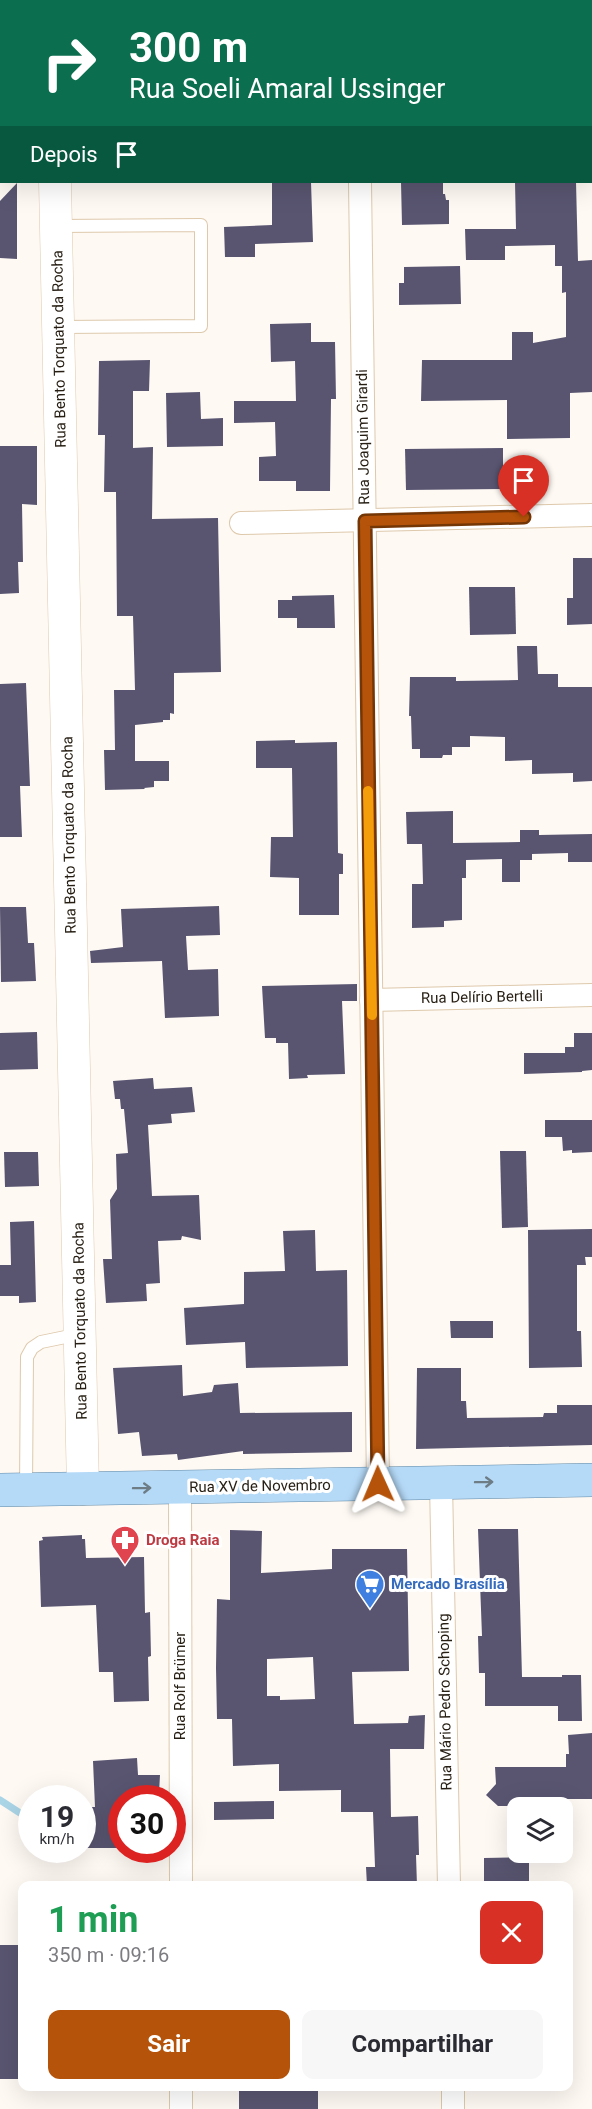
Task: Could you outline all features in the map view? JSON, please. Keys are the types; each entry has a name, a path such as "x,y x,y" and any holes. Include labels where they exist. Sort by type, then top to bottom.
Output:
{"main road":[{"name":"Rua XV de Novembro","path":"13,1490 592,1480"}],"street":[{"name":"Rua Bento Torquato da Rocha","path":"55,183 83,1489"},
{"name":"Rua Joaquim Girardi","path":"360,183 378,1484"},
{"path":"241,523 592,515"},
{"name":"Rua Delírio Bertelli","path":"372,1000 592,995"},
{"name":"Rua Mário Pedro Schoping","path":"441,1483 449,1881"},
{"name":"Rua Rolf Brümer","path":"180,1487 181,1881"},
{"path":"182,2091 182,2109"},
{"path":"453,2091 453,2109"}],"lane":[{"path":"56,226 201,225 201,326 58,327"},
{"path":"13,1490 27,1357 32,1348 41,1342 81,1334"}],"building":[{"path":"17,183 17,259 0,258 0,201"},
{"path":"272,183 311,183 313,242 255,244 255,257 225,257 224,227 272,225"},
{"path":"401,183 443,183 443,194 446,200 449,200 449,224 402,225"},
{"path":"515,183 576,183 578,261 592,260 592,392 570,393 570,438 507,439 507,400 421,401 422,360 512,360 512,332 533,332 533,343 566,337 566,292 562,293 562,266 555,266 555,245 505,246 505,260 466,260 465,229 516,229"},
{"path":"460,266 461,304 399,305 399,283 404,283 404,267"},
{"path":"311,323 311,342 335,342 336,399 331,399 330,491 296,491 296,481 259,481 259,457 276,456 275,422 234,423 234,401 296,401 295,361 271,362 270,324"},
{"path":"150,360 149,391 133,391 133,448 153,447 152,519 218,518 221,672 174,673 174,714 170,713 170,720 135,725 135,761 169,761 169,781 154,781 154,787 145,789 105,790 104,750 115,750 114,690 135,690 133,616 117,616 116,492 104,492 105,435 98,435 99,361"},
{"path":"200,392 201,419 223,418 223,446 167,447 166,393"},
{"path":"0,446 37,446 37,505 22,504 23,562 18,562 19,593 0,594"},
{"path":"503,448 503,489 406,490 405,449"},
{"path":"573,558 592,558 592,624 567,625 567,598 573,598"},
{"path":"469,587 515,587 516,634 470,635"},
{"path":"334,595 335,628 297,628 297,618 278,618 278,600 292,600 292,596"},
{"path":"517,646 537,646 538,674 558,674 558,687 592,687 592,781 573,782 573,773 532,774 532,760 505,761 505,737 470,736 470,747 452,747 452,755 443,755 442,758 420,758 420,749 412,749 411,716 409,716 410,677 456,677 456,681 518,680"},
{"path":"26,683 30,786 20,786 22,837 0,837 0,684"},
{"path":"295,740 295,743 337,742 338,853 343,854 343,874 339,874 339,915 299,915 299,878 270,877 271,837 293,837 292,768 256,768 256,741"},
{"path":"453,811 453,843 520,842 520,830 539,830 539,835 592,834 592,862 568,862 568,853 532,854 532,860 520,860 520,882 502,882 502,859 466,860 466,878 462,878 462,920 444,921 444,927 412,928 412,884 423,884 422,844 407,844 406,812"},
{"path":"219,906 220,935 186,936 188,970 218,969 219,1016 165,1018 162,961 91,963 90,951 123,947 121,909"},
{"path":"0,907 26,907 28,943 34,943 36,981 1,982"},
{"path":"357,984 357,1001 342,1001 345,1074 307,1075 308,1078 289,1079 288,1043 276,1043 276,1038 265,1038 262,986"},
{"path":"37,1032 38,1069 0,1070 0,1033"},
{"path":"574,1033 592,1033 592,1070 524,1074 524,1053 565,1053 565,1047 574,1047"},
{"path":"153,1078 154,1089 192,1087 195,1112 171,1114 172,1123 148,1125 152,1196 199,1195 201,1240 182,1236 181,1240 158,1241 160,1283 146,1284 147,1301 106,1303 103,1259 112,1259 110,1200 117,1189 116,1154 128,1153 124,1109 121,1109 120,1099 115,1099 113,1081"},
{"path":"545,1120 592,1120 592,1152 563,1151 562,1137 545,1137"},
{"path":"500,1151 526,1151 528,1227 502,1228"},
{"path":"4,1152 38,1152 39,1186 5,1187"},
{"path":"34,1221 36,1302 19,1303 19,1296 0,1296 0,1265 11,1265 10,1222"},
{"path":"592,1229 592,1257 585,1257 586,1265 577,1265 577,1331 581,1331 582,1367 529,1368 528,1230"},
{"path":"315,1230 316,1271 347,1270 348,1366 246,1368 245,1342 186,1345 184,1308 244,1304 244,1272 285,1271 283,1231"},
{"path":"450,1321 493,1321 493,1338 451,1338"},
{"path":"182,1365 183,1396 212,1392 214,1385 238,1383 240,1413 352,1412 352,1452 243,1454 243,1451 178,1460 177,1454 142,1456 139,1432 118,1434 113,1368"},
{"path":"417,1368 461,1368 461,1401 466,1401 467,1418 543,1417 544,1413 557,1413 557,1405 592,1405 592,1445 416,1449"},
{"path":"478,1529 518,1529 522,1677 581,1675 582,1721 558,1721 558,1706 485,1706 485,1673 479,1673 478,1636 482,1636"},
{"path":"230,1530 262,1531 261,1573 332,1569 332,1549 407,1549 409,1671 352,1672 354,1724 408,1723 409,1716 425,1715 424,1749 390,1749 391,1817 418,1816 417,1881 367,1881 366,1867 375,1867 373,1812 341,1812 341,1790 279,1791 279,1764 233,1766 232,1719 217,1719 217,1599 230,1600","holes":["313,1657 315,1699 280,1700 280,1696 267,1696 267,1659"]},
{"path":"82,1535 82,1539 85,1539 86,1558 144,1557 145,1613 150,1612 149,1701 114,1702 113,1672 99,1672 96,1605 41,1607 39,1541 43,1540 42,1537"},
{"path":"592,1733 592,1799 507,1797 507,1806 498,1806 486,1795 496,1784 495,1767 566,1767 566,1754 569,1754 568,1735"},
{"path":"137,1758 138,1775 160,1775 159,1785 108,1785 108,1848 96,1848 96,1785 94,1785 93,1761"},
{"path":"274,1801 274,1819 214,1820 214,1802"},
{"path":"507,1857 507,1863 529,1863 529,1881 484,1881 484,1858"},
{"path":"0,1945 18,1945 18,2079 0,2079"},
{"path":"239,2091 318,2091 318,2109 239,2109"}],"waterway":[{"path":"0,1800 18,1812"}],"slow traffic":[{"path":"368,791 372,1015"}],"place":[{"name":"Droga Raia","path":"125,1566"},
{"name":"Mercado Brasília","path":"370,1610"}],"route":[{"path":"378,1484 365,521 524,517"}]}
